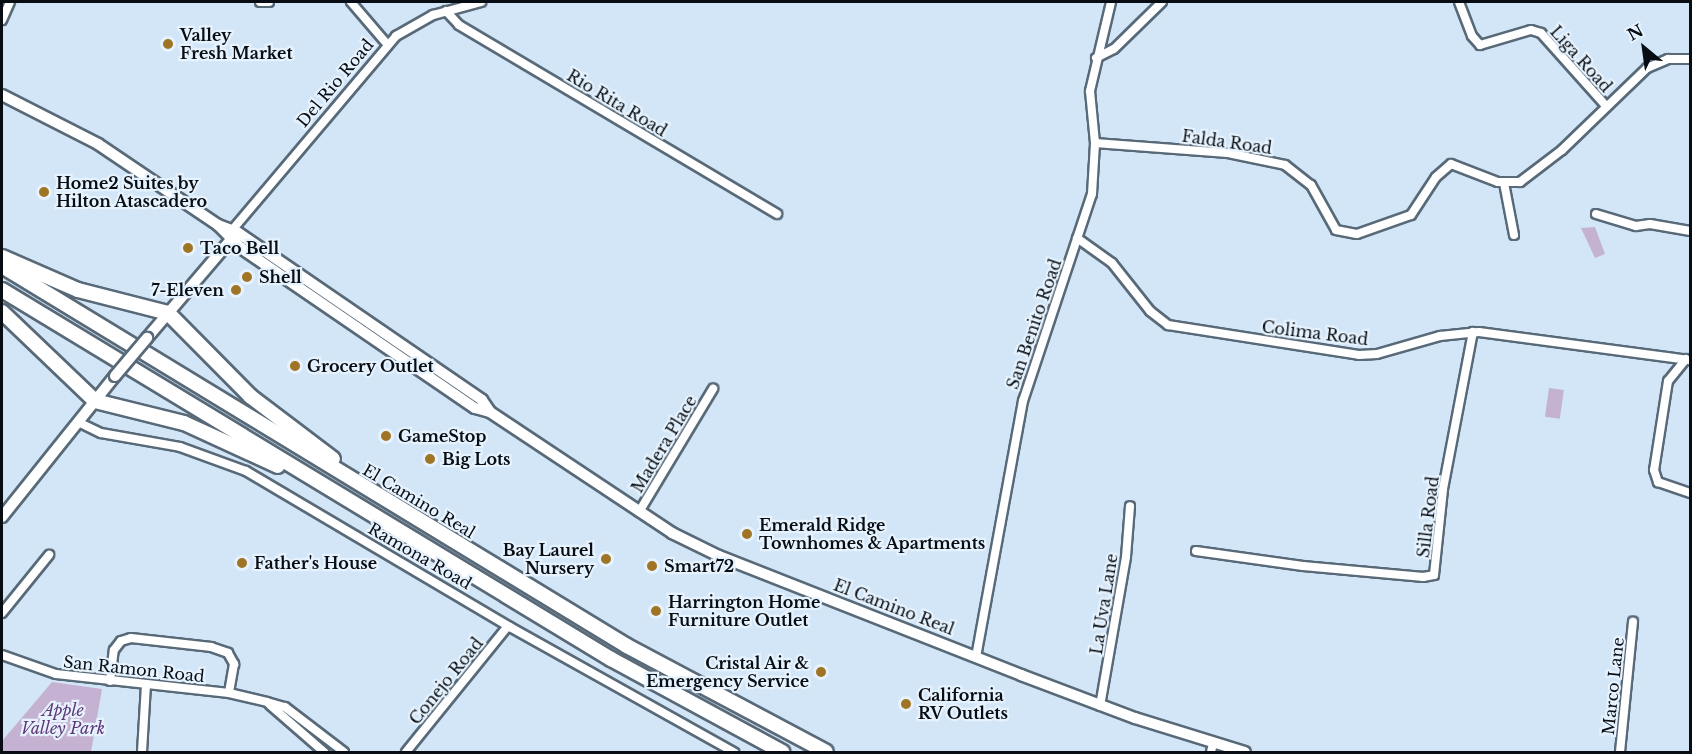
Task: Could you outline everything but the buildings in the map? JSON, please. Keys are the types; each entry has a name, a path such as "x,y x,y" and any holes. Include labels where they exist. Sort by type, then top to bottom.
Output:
{"highway":[{"path":"2,257 78,290 168,313 250,396 382,498"},
{"name":"El Camino Real","path":"2,266 627,646 826,753"},
{"path":"2,290 611,659 782,753"},
{"path":"2,312 95,401 184,423 315,480"}],"main road":[{"name":"El Camino Real","path":"2,95 98,144 218,225 234,232 482,400 490,412 639,512 719,556 1212,748 1245,753"},
{"name":"Del Rio Road","path":"2,517 234,232"}],"street":[{"path":"2,20 10,2"},
{"path":"260,2 269,2"},
{"path":"351,2 387,44"},
{"name":"Del Rio Road","path":"234,232 387,44 415,24 446,11 481,2"},
{"name":"San Benito Road","path":"976,657 1023,401 1092,194 1095,143 1090,91 1111,2"},
{"path":"1096,58 1114,49 1162,2"},
{"name":"Liga Road","path":"1459,2 1472,36 1480,45 1531,30 1541,33 1606,106"},
{"name":"Rio Rita Road","path":"446,11 459,25 777,214"},
{"path":"1514,235 1504,183 1520,182 1535,174 1654,63 1690,59"},
{"name":"Falda Road","path":"1095,143 1228,153 1285,165 1311,185 1336,230 1357,234 1411,215 1436,177 1451,164 1504,183"},
{"path":"1596,214 1636,226 1650,224 1690,231"},
{"name":"Colima Road","path":"1077,238 1112,262 1150,311 1168,325 1359,355 1473,332 1688,359"},
{"name":"Silla Road","path":"1196,551 1303,566 1422,577 1434,575 1443,489 1473,332"},
{"path":"1688,359 1668,381 1654,470 1658,482 1690,493"},
{"name":"Madera Place","path":"639,512 713,389"},
{"name":"Ramona Road","path":"78,422 95,432 180,447 246,471 508,626 734,753"},
{"name":"La Uva Lane","path":"1100,705 1125,557 1130,506"},
{"path":"2,613 49,555"},
{"name":"Marco Lane","path":"1620,753 1633,622"},
{"name":"Conejo Road","path":"406,753 508,626"},
{"path":"110,681 114,650 121,641 131,638 211,647 228,653 234,664 229,693"},
{"name":"San Ramon Road","path":"2,655 56,674 229,693 285,707 344,753"},
{"path":"142,753 146,684"},
{"path":"267,702 324,753"}],"green space":[{"path":"1595,227 1605,254 1595,258 1581,228"},
{"path":"1549,388 1564,390 1560,419 1545,417"},
{"name":"Apple Valley Park","path":"52,682 102,689 91,752 2,752 2,741"}],"place":[{"name":"Valley Fresh Market","path":"168,44"},
{"name":"Home2 Suites by Hilton Atascadero","path":"44,192"},
{"name":"Taco Bell","path":"188,248"},
{"name":"Shell","path":"247,277"},
{"name":"7-Eleven","path":"236,290"},
{"name":"Grocery Outlet","path":"295,366"},
{"name":"GameStop","path":"386,436"},
{"name":"Big Lots","path":"430,459"},
{"name":"Emerald Ridge Townhomes & Apartments","path":"747,534"},
{"name":"Bay Laurel Nursery","path":"606,559"},
{"name":"Father's House","path":"242,563"},
{"name":"Smart72","path":"652,566"},
{"name":"Harrington Home Furniture Outlet","path":"656,611"},
{"name":"Cristal Air & Emergency Service","path":"821,672"},
{"name":"California RV Outlets","path":"906,704"}]}
